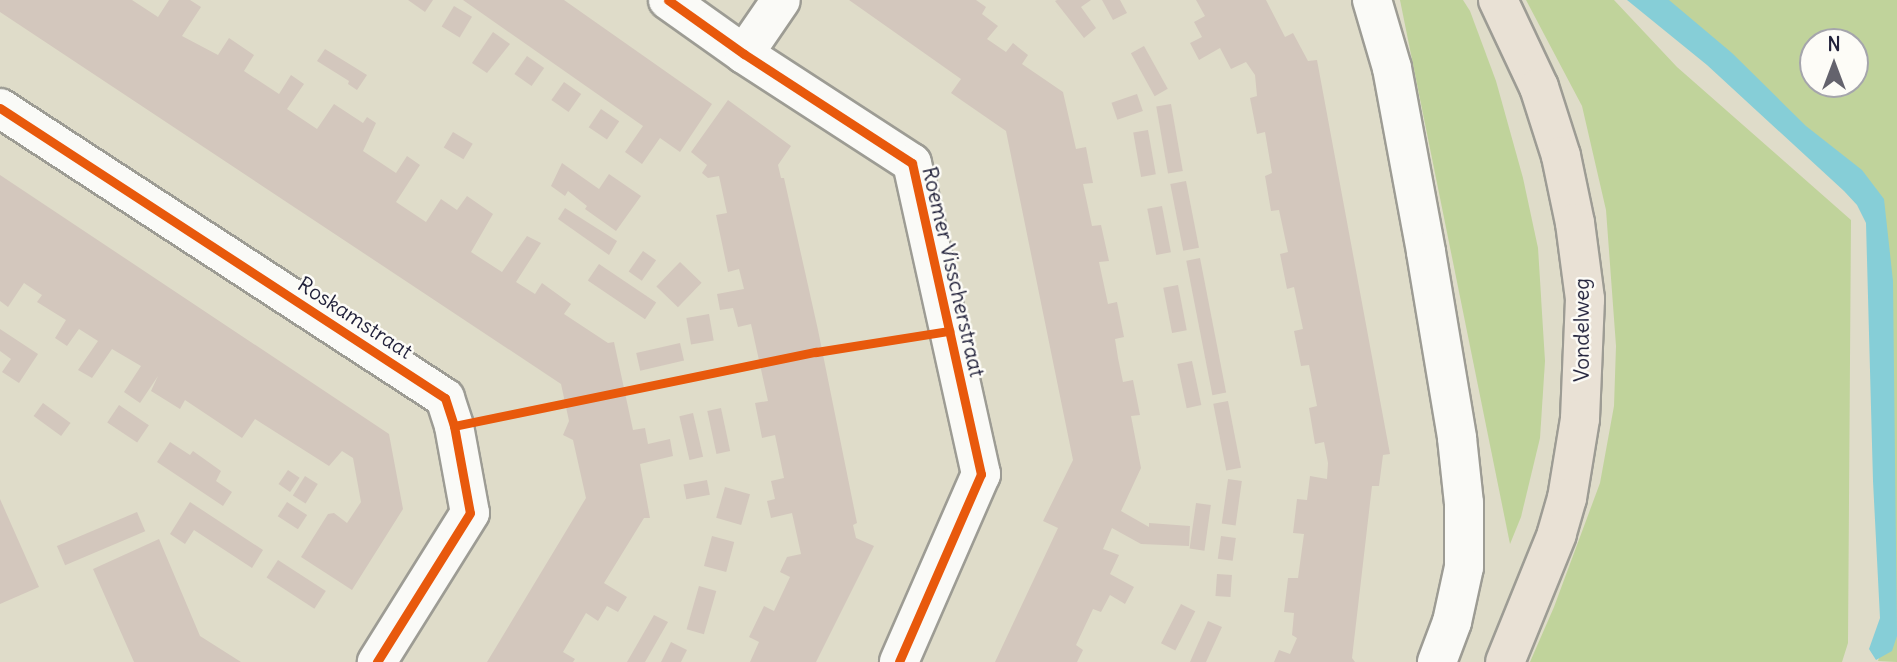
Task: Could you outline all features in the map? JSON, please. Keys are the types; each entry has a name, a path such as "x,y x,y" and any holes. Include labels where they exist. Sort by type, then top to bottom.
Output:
{"main road":[{"name":"Vondelweg","path":"1498,0 1539,87 1561,156 1576,223 1585,299 1580,419 1567,498 1557,534 1505,662"}],"street":[{"name":"Roemer Visscherstraat","path":"668,0 744,54 912,163 981,474 899,662"},
{"path":"744,54 781,0"},
{"path":"1372,0 1392,68 1426,252 1457,438 1464,503 1464,567 1452,622 1437,662"},
{"name":"Roskamstraat","path":"0,108 445,398 454,426 470,513 377,662"}],"green space":[{"path":"1400,0 1463,0 1470,11 1496,81 1523,178 1538,248 1545,361 1540,438 1521,517 1510,544"},
{"path":"1526,0 1614,0 1677,67 1851,220 1848,643 1842,662 1530,662 1554,607 1600,483 1614,406 1616,346 1606,210 1582,106"},
{"path":"1648,0 1897,0 1897,662 1878,661 1890,624 1872,213"}],"water":[{"path":"1627,0 1669,0 1732,53 1806,126 1862,170 1884,199 1893,281 1897,636 1892,651 1876,660 1869,649 1880,618 1873,481 1866,223 1857,205 1844,191 1707,65"}],"building":[{"path":"0,0 132,0 158,17 169,0 190,0 201,7 182,36 218,55 229,38 254,55 244,71 279,94 291,75 304,84 287,109 317,129 334,104 363,123 367,117 376,123 363,151 396,173 407,156 420,165 396,202 426,222 441,199 457,210 467,196 493,214 471,252 502,272 527,236 541,243 516,282 535,294 542,283 571,304 564,314 608,343 614,342 633,430 645,428 648,444 670,439 673,456 640,464 650,518 644,518 604,583 627,597 618,612 607,606 598,621 586,613 563,652 575,659 573,662 487,662 586,498 573,440 563,435 569,421 561,384 0,12"},
{"path":"408,0 433,0 425,12"},
{"path":"463,0 564,0 712,104 680,152 660,138 642,164 625,152 643,126"},
{"path":"849,0 976,0 986,7 982,14 998,26 987,39 1006,52 1013,43 1028,55 1022,64 1063,92 1076,149 1086,147 1093,183 1083,184 1092,226 1101,225 1109,261 1099,262 1108,304 1117,302 1124,337 1115,339 1118,358 1123,382 1133,380 1140,415 1131,416 1141,468 1121,511 1149,527 1149,523 1190,526 1189,546 1141,544 1112,528 1103,549 1119,555 1110,574 1134,587 1125,604 1110,595 1101,612 1093,609 1076,645 1083,650 1077,662 995,662 1058,528 1043,521 1073,460 1006,131 951,93 961,79"},
{"path":"1091,0 1081,7 1096,28 1084,38 1055,1"},
{"path":"1102,0 1120,0 1127,13 1113,20"},
{"path":"1196,0 1266,0 1285,37 1293,33 1308,61 1317,60 1390,454 1383,455 1379,486 1372,486 1352,658 1355,662 1274,662 1279,650 1290,654 1297,638 1292,635 1294,613 1284,612 1288,578 1298,578 1304,534 1293,533 1297,499 1307,500 1310,476 1327,479 1328,463 1324,442 1315,444 1309,408 1317,406 1309,365 1301,366 1294,331 1303,329 1294,287 1287,289 1280,254 1288,252 1279,210 1271,211 1265,176 1272,173 1265,132 1257,134 1250,98 1257,96 1255,75 1246,62 1231,69 1220,48 1199,60 1190,43 1202,37 1194,22 1205,16"},
{"path":"454,6 472,17 460,37 442,27"},
{"path":"493,32 510,44 487,73 472,63"},
{"path":"1144,46 1168,89 1155,96 1131,53"},
{"path":"325,49 367,75 357,90 348,84 349,81 317,61"},
{"path":"527,56 544,68 532,86 514,74"},
{"path":"564,82 581,94 569,112 551,100"},
{"path":"1137,94 1143,111 1117,120 1111,103"},
{"path":"728,100 791,146 778,165 781,178 784,178 818,330 857,523 853,525 856,538 874,546 816,662 750,662 759,642 749,637 764,606 774,611 790,577 780,572 787,557 801,554 792,513 771,518 767,501 775,499 771,481 784,478 775,435 762,438 755,403 768,401 751,324 738,327 733,308 720,310 717,294 744,289 739,269 728,272 716,215 727,213 719,176 708,178 702,173 707,165 691,152"},
{"path":"1171,104 1183,171 1168,174 1156,107"},
{"path":"601,109 619,121 607,140 589,127"},
{"path":"1148,130 1156,174 1141,177 1133,133"},
{"path":"453,132 473,144 463,159 444,147"},
{"path":"562,163 599,189 609,174 641,196 616,231 585,209 587,206 568,191 565,196 551,186"},
{"path":"0,175 389,434 403,509 352,590 301,557 328,514 334,513 347,523 361,502 353,458 342,451 329,466 255,419 242,438 185,400 180,409 151,391 158,376 140,403 124,392 141,366 112,349 92,378 78,370 98,341 79,329 67,346 55,338 66,320 37,302 42,295 24,283 8,307 0,301"},
{"path":"1186,181 1199,248 1183,251 1170,184"},
{"path":"1162,206 1171,252 1156,255 1147,209"},
{"path":"565,208 617,241 609,255 558,219"},
{"path":"643,251 656,260 642,281 629,271"},
{"path":"1200,258 1226,392 1212,395 1186,261"},
{"path":"680,262 702,283 678,307 656,286"},
{"path":"599,264 656,303 645,319 588,281"},
{"path":"1178,285 1187,330 1172,333 1163,288"},
{"path":"709,314 714,341 691,345 686,318"},
{"path":"0,329 38,354 19,383 2,372 11,359 0,351"},
{"path":"680,343 684,361 640,371 636,353"},
{"path":"1192,361 1201,405 1187,408 1177,364"},
{"path":"1228,401 1241,468 1226,471 1213,404"},
{"path":"43,403 71,423 61,436 34,416"},
{"path":"119,405 149,425 137,443 107,422"},
{"path":"721,408 730,451 716,454 707,411"},
{"path":"693,413 703,457 689,460 679,416"},
{"path":"170,442 190,455 193,451 221,471 216,481 232,492 223,506 157,462"},
{"path":"288,470 300,478 290,492 278,484"},
{"path":"305,476 318,484 306,503 293,496"},
{"path":"1228,479 1242,481 1236,526 1222,524"},
{"path":"707,480 710,495 686,499 683,485"},
{"path":"725,487 750,494 741,525 716,518"},
{"path":"0,499 39,587 0,604"},
{"path":"190,502 263,550 252,568 194,530 185,544 170,534"},
{"path":"287,502 307,515 298,529 278,516"},
{"path":"1196,503 1211,505 1204,551 1190,549"},
{"path":"137,512 145,531 65,565 57,546"},
{"path":"712,536 734,542 726,572 704,566"},
{"path":"1221,536 1236,538 1233,561 1218,559"},
{"path":"159,539 200,636 241,662 134,662 93,569"},
{"path":"278,560 326,591 314,609 267,578"},
{"path":"1217,574 1232,575 1230,597 1215,596"},
{"path":"699,586 716,591 704,634 687,629"},
{"path":"1181,604 1195,611 1175,650 1161,643"},
{"path":"654,615 668,622 645,662 627,662"},
{"path":"1208,621 1222,627 1206,662 1190,662"},
{"path":"671,642 687,650 681,662 661,662"}],"cycle path":[{"path":"668,0 744,54 912,163 981,474 899,662"},
{"path":"0,108 445,398 454,426 470,513 377,662"},
{"path":"454,426 816,352 949,331"}]}
